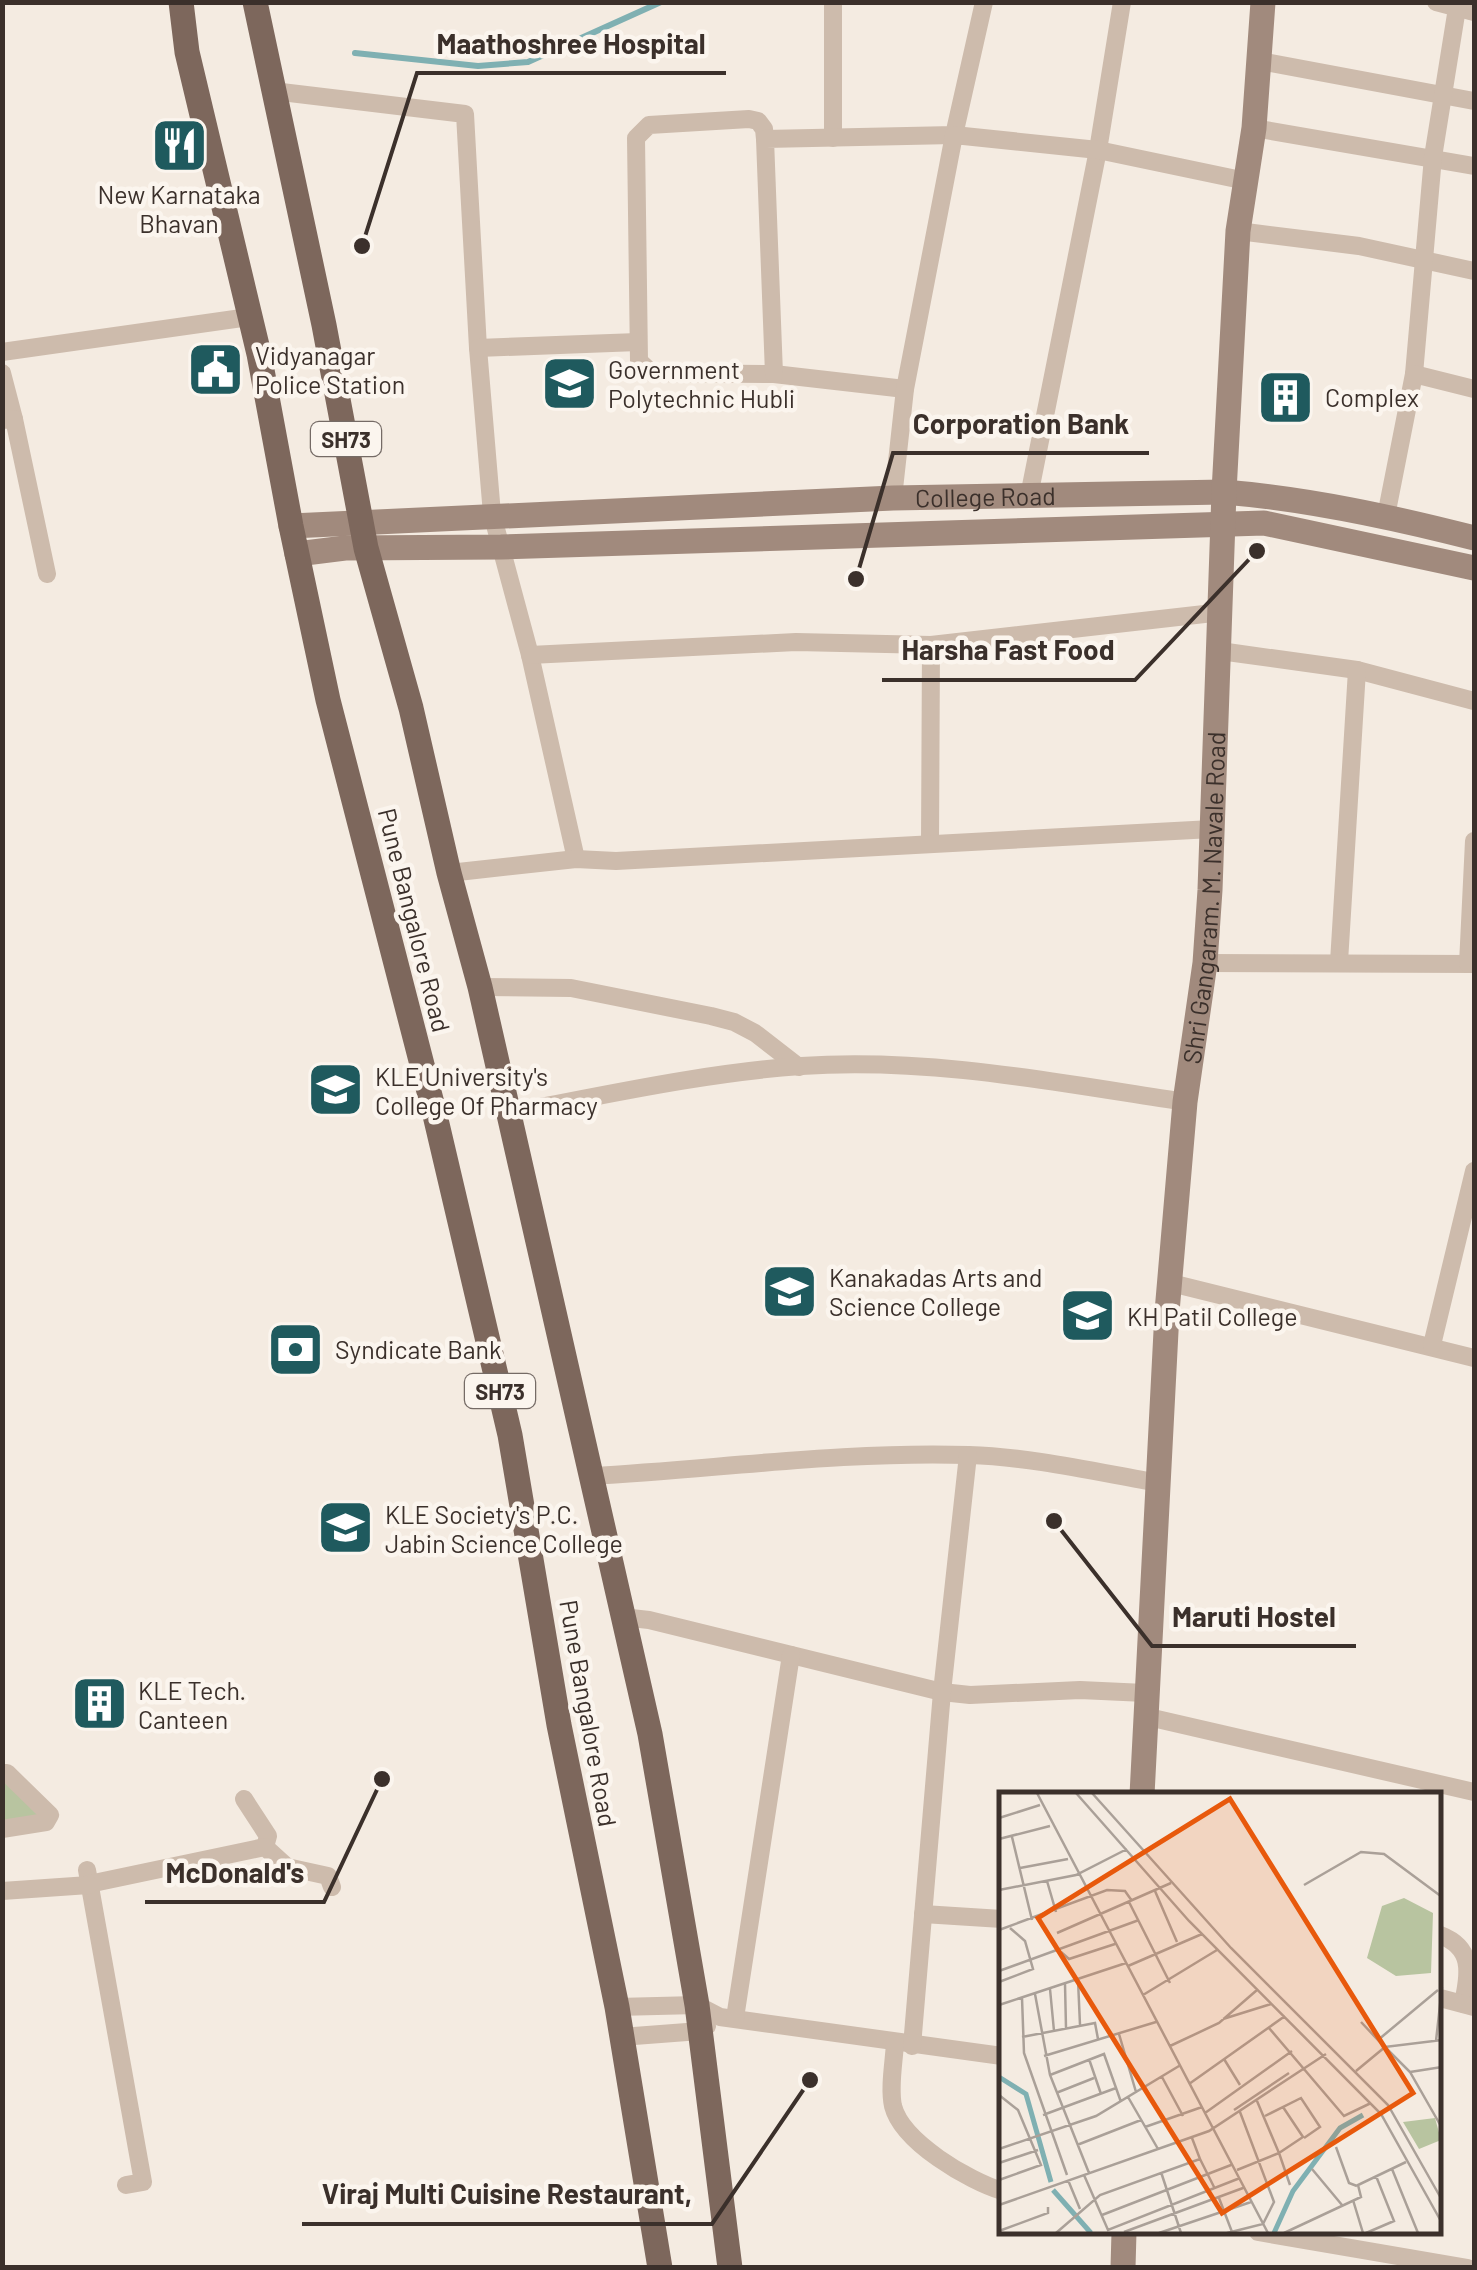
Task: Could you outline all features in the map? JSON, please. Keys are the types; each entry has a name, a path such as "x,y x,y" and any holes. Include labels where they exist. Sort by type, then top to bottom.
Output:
{"main road":[{"name":"Pune Bangalore Road","path":"181,2 187,52 269,399 328,700 434,1111 510,1435 559,1725 617,2007 660,2268"},
{"name":"Pune Bangalore Road","path":"255,2 300,208 366,548 480,987 713,2018 730,2268"},
{"name":"Shri Gangaram. M. Navale Road","path":"1142,1792 1171,1283 1186,1102 1205,962 1238,230 1254,128 1263,2"},
{"name":"College Road","path":"291,526 893,498 1224,492 1267,495 1386,516 1474,538"},
{"path":"297,554 366,548 501,548 1264,522 1474,568"},
{"path":"1123,2268 1124,2235"}],"street":[{"path":"833,138 834,2"},
{"path":"893,498 906,388 954,135 984,2"},
{"path":"1029,496 1098,150 1122,2"},
{"path":"1386,516 1414,374 1433,157 1463,8 1436,2"},
{"path":"1260,61 1474,101"},
{"path":"273,91 465,114 492,514 530,655 576,859"},
{"path":"774,374 764,129 758,120 750,119 649,125 641,130 634,148 638,361 652,373 774,374 906,388"},
{"path":"1254,128 1474,166"},
{"path":"765,139 954,135 1098,150 1246,181"},
{"path":"1238,230 1359,246 1474,271"},
{"path":"2,352 249,318"},
{"path":"478,348 638,342"},
{"path":"2,372 8,419 47,574"},
{"path":"1414,374 1474,388"},
{"path":"530,655 796,642 931,645 1222,612"},
{"path":"930,844 931,645"},
{"path":"1220,651 1357,670 1474,701"},
{"path":"1339,962 1357,670"},
{"path":"449,873 576,859 634,860 1212,829"},
{"path":"1205,962 1471,964 1474,842"},
{"path":"480,987 585,990 723,1018 755,1034 799,1066"},
{"path":"509,1113 650,1087 799,1066 978,1070 1186,1102"},
{"path":"1432,1346 1465,1244 1474,1171"},
{"path":"1171,1283 1474,1358"},
{"path":"968,1455 942,1692 924,1914 892,2105 909,2133 939,2157 999,2190"},
{"path":"592,1476 796,1461 968,1455 1020,1459 1159,1482"},
{"path":"622,1617 649,1620 942,1692 970,1695 1080,1690 1473,1788"},
{"path":"713,2018 791,1655"},
{"path":"2,1773 7,1773 50,1815 46,1822 2,1829"},
{"path":"244,1799 268,1836 265,1847"},
{"path":"2,1891 88,1880 265,1847"},
{"path":"265,1847 286,1868 328,1876 332,1887"},
{"path":"88,1880 142,2182 126,2185"},
{"path":"924,1914 999,1920"},
{"path":"1442,1936 1459,1944 1469,1960 1469,2005 1442,1998"},
{"path":"617,2007 999,2056"},
{"path":"621,2037 713,2018"},
{"path":"1279,2235 1468,2268"},
{"path":"1350,2268 1356,2246"}],"green space":[{"path":"2,1765 56,1817 3,1832"}],"waterway":[{"path":"355,53 478,66 528,62 661,2"}],"place":[{"name":"New Karnataka Bhavan","path":"179,145"},
{"name":"Maathoshree Hospital","path":"362,246"},
{"name":"Vidyanagar Police Station","path":"216,369"},
{"name":"Government Polytechnic Hubli","path":"569,383"},
{"name":"Complex","path":"1286,397"},
{"name":"Harsha Fast Food","path":"1257,551"},
{"name":"Corporation Bank","path":"856,579"},
{"name":"KLE University's College Of Pharmacy","path":"336,1090"},
{"name":"Kanakadas Arts and Science College","path":"790,1291"},
{"name":"KH Patil College","path":"1088,1316"},
{"name":"Syndicate Bank","path":"296,1349"},
{"name":"Maruti Hostel","path":"1054,1521"},
{"name":"KLE Society's P.C. Jabin Science College","path":"346,1528"},
{"name":"KLE Tech. Canteen","path":"99,1704"},
{"name":"McDonald's","path":"382,1779"},
{"name":"Viraj Multi Cuisine Restaurant,","path":"810,2080"}]}
